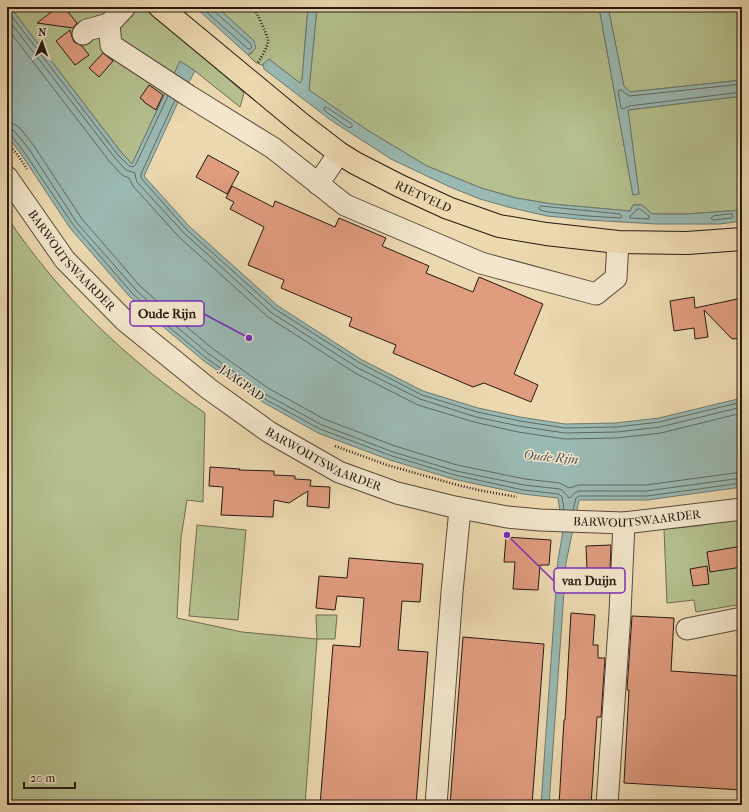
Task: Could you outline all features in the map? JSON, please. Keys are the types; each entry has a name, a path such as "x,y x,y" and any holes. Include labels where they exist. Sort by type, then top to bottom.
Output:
{"main road":[{"name":"RIETVELD","path":"160,7 300,123 339,153 400,186 448,208 499,226 546,234 618,242 687,243 742,239"}],"street":[{"path":"84,34 87,30 109,24 124,7"},
{"path":"109,24 111,45 273,148 345,205 481,263 596,294 616,278 618,242"},
{"path":"318,184 339,153"},
{"name":"BARWOUTSWAARDER","path":"7,177 65,260 124,320 208,389 268,432 339,472 397,493 460,509 507,517 554,521 624,523 742,509"},
{"path":"436,805 460,509"},
{"path":"607,805 620,613 624,523"},
{"path":"687,628 742,618"}],"path":[{"path":"246,78 263,56 268,40 253,7"},
{"path":"7,142 27,170"},
{"path":"334,446 387,465 439,480 520,498"}],"green space":[{"path":"10,7 142,7 187,41 244,93 240,107 180,61 132,164 121,152"},
{"path":"215,7 308,7 302,80 300,83 269,59 264,66 255,62 248,55 252,53 254,41"},
{"path":"317,7 599,7 633,195 639,194 628,110 742,96 742,210 687,214 652,214 642,205 633,205 630,211 552,204 516,198 481,188 427,166 367,130 309,90"},
{"path":"608,7 742,7 742,80 630,92 624,87"},
{"path":"7,217 27,246 49,273 96,324 148,371 205,413 203,502 187,500 181,538 177,618 242,632 317,639 305,805 7,805"},
{"path":"742,518 742,604 696,612 694,600 667,603 664,529 697,526"},
{"path":"197,525 246,530 238,620 189,616"},
{"path":"316,615 337,615 335,639 317,639"}],"water":[{"path":"7,7 10,7 121,152 132,164 180,61 195,71 179,100 144,176 189,226 278,306 362,360 423,391 478,408 520,417 565,424 616,423 659,418 742,398 742,487 647,500 579,500 566,563 549,805 541,805 558,560 563,531 558,498 523,494 453,479 390,460 318,433 261,401 204,361 167,330 129,296 70,228 21,154 7,136"},
{"path":"195,7 215,7 219,9 254,41 256,48 248,55"},
{"path":"308,7 317,7 309,90 367,130 427,166 481,188 516,198 552,204 630,211 633,205 642,205 652,214 687,214 742,210 742,221 720,224 656,224 547,216 480,199 450,187 391,159 332,121 264,69 263,64 269,59 300,83 302,80"},
{"path":"599,7 608,7 624,86 630,92 742,80 742,96 628,110 639,194 633,195"}],"building":[{"path":"58,7 64,7 77,23 73,28 37,23"},
{"path":"70,30 74,42 82,46 89,55 75,65 56,41"},
{"path":"103,53 113,61 99,77 89,68"},
{"path":"149,85 163,95 156,110 140,98"},
{"path":"208,155 239,172 227,194 196,177"},
{"path":"232,186 273,207 275,201 335,227 339,218 386,238 382,246 429,266 426,273 473,292 479,277 543,304 514,374 538,385 531,402 484,383 473,387 393,353 396,345 349,326 352,318 281,288 284,280 248,265 264,227 230,209 234,202 226,198"},
{"path":"694,297 695,308 742,298 742,338 731,338 704,310 708,337 695,339 694,328 674,331 670,301"},
{"path":"210,467 274,471 274,475 295,476 295,479 311,480 310,486 330,487 329,508 307,506 308,491 289,503 274,500 273,517 221,515 223,487 209,486"},
{"path":"506,537 551,540 549,565 540,565 538,590 513,589 515,562 504,562"},
{"path":"611,545 610,570 587,570 586,546"},
{"path":"742,546 742,567 710,572 707,552"},
{"path":"349,558 423,564 420,602 402,601 398,650 428,652 416,805 320,805 333,645 360,647 364,598 337,596 335,610 316,608 319,576 347,578"},
{"path":"707,566 709,584 693,586 690,569"},
{"path":"571,613 595,615 593,645 598,645 598,658 605,658 601,717 597,717 591,805 559,805"},
{"path":"632,616 674,618 671,671 742,676 742,790 624,783 629,690 627,690"},
{"path":"463,637 544,644 532,805 450,805"}],"place":[{"name":"Oude Rijn","path":"249,338"},
{"name":"van Duijn","path":"507,535"}]}
